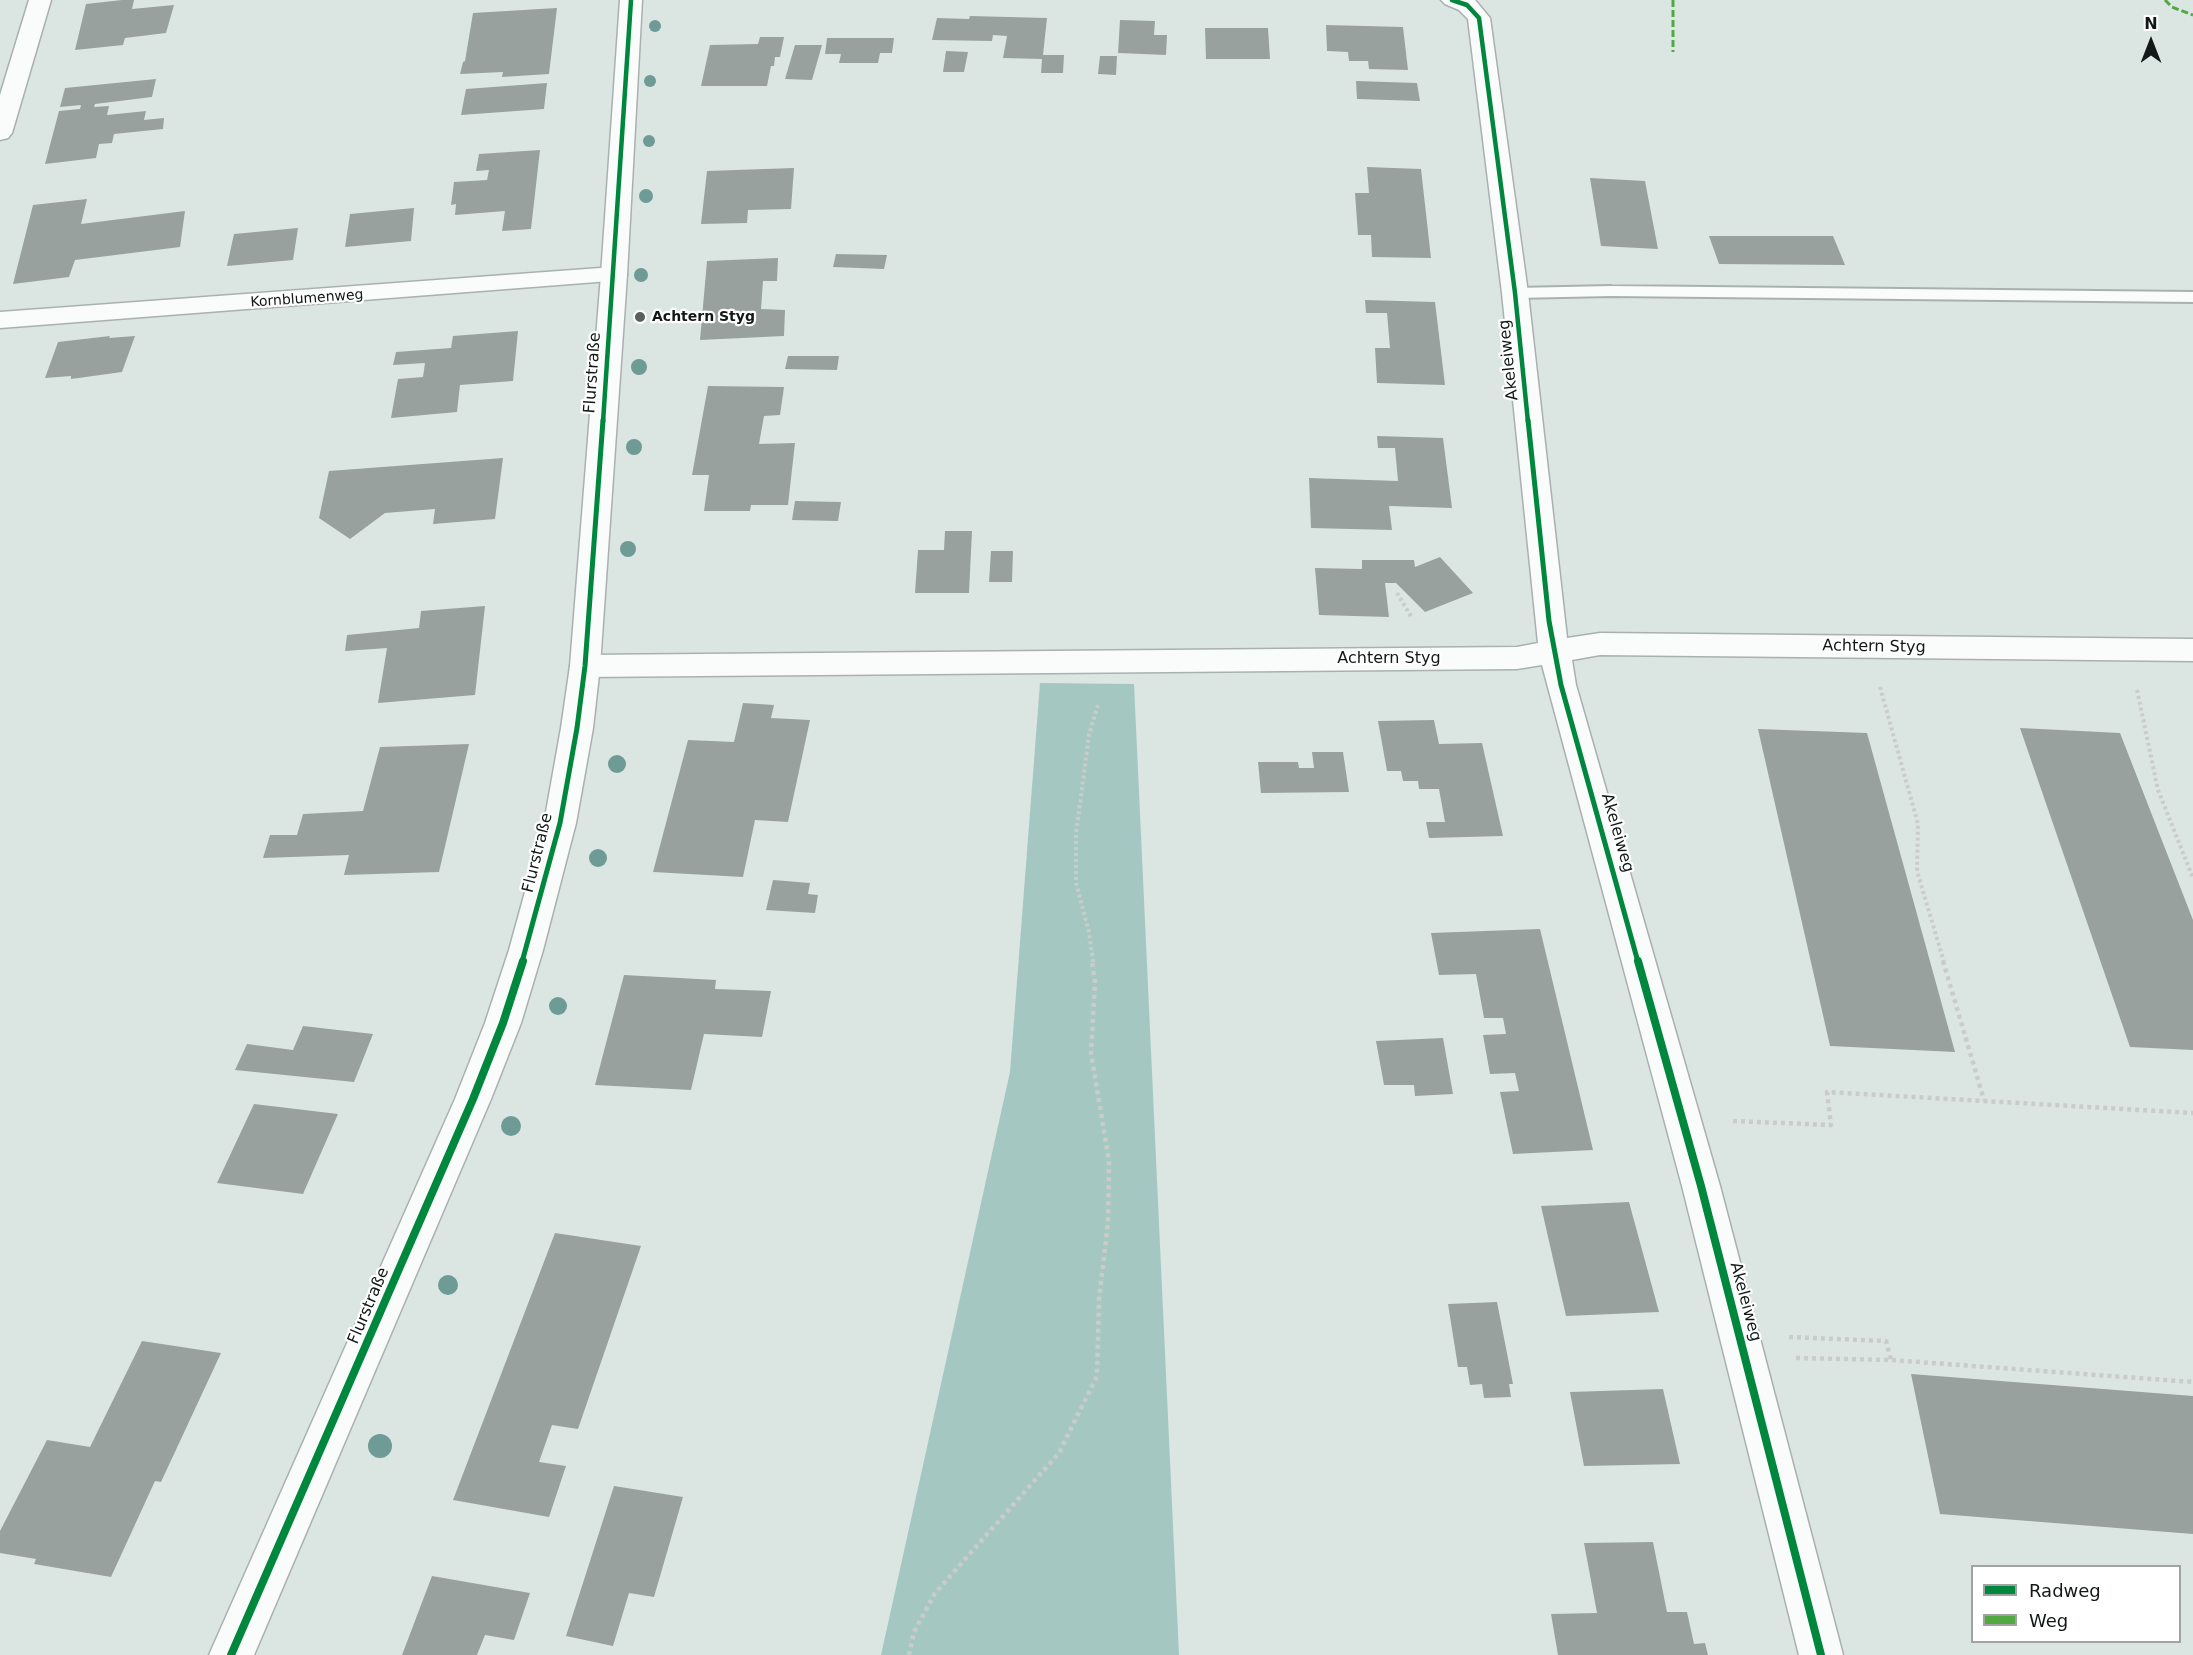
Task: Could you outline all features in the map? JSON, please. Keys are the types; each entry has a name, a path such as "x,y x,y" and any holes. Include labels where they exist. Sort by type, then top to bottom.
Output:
{"street":[{"path":"0,134 39,0"},
{"name":"Flurstraße","path":"231,1655 473,1100 503,1023 532,931 560,823 577,729 585,666 614,275 631,0"},
{"name":"Akeleiweg","path":"1460,2 1479,18 1515,293 1549,621 1561,685 1703,1194 1821,1655"},
{"name":"Kornblumenweg","path":"0,320 614,275"},
{"name":"Achtern Styg","path":"585,666 1069,660 1517,658 1600,644 2193,650"}],"lane":[{"path":"1515,293 1623,291 2193,297"}],"path":[{"path":"1878,677 1918,824 1917,871 1984,1100"},
{"path":"2135,680 2158,790 2193,878"},
{"path":"909,1655 914,1632 935,1593 1059,1453 1096,1376 1099,1300 1108,1222 1109,1161 1091,1053 1095,982 1089,932 1076,883 1076,834 1089,735 1099,701"},
{"path":"1731,1121 1831,1125 1827,1092 2193,1113"},
{"path":"1780,1336 1886,1341 1891,1360"},
{"path":"1785,1358 1891,1360 2193,1382"}],"shaded area":[{"path":"1040,683 1134,684 1179,1655 881,1655 1010,1072"}],"building":[{"path":"134,0 132,9 174,5 166,33 125,38 123,45 75,50 86,4"},
{"path":"557,8 549,74 502,77 503,72 460,74 465,61 473,13"},
{"path":"970,16 1047,18 1043,55 1064,55 1063,73 1041,73 1042,59 1003,58 1007,36 993,35 992,41 932,40 937,18 969,19"},
{"path":"1120,20 1155,21 1154,35 1167,35 1166,55 1118,53"},
{"path":"1326,25 1403,27 1408,70 1369,69 1368,61 1349,61 1348,52 1327,51"},
{"path":"1205,28 1268,28 1270,59 1206,59"},
{"path":"760,37 784,37 780,57 775,57 774,66 771,66 767,86 701,86 710,45 758,44"},
{"path":"827,38 894,38 892,53 880,53 878,63 839,63 841,54 825,54"},
{"path":"795,45 822,45 812,80 785,79"},
{"path":"946,51 968,52 964,72 943,72"},
{"path":"1100,56 1117,56 1116,75 1098,74"},
{"path":"156,79 152,97 95,104 94,107 109,106 107,115 146,111 144,120 164,118 163,129 114,134 112,143 99,144 96,158 45,164 59,111 80,109 81,105 60,107 65,88"},
{"path":"1356,81 1417,83 1420,101 1357,99"},
{"path":"547,83 544,109 461,115 466,89"},
{"path":"540,150 531,229 502,231 505,211 455,215 456,204 451,205 454,182 487,180 489,170 476,171 479,154"},
{"path":"1367,167 1421,169 1431,258 1372,257 1371,235 1358,235 1355,193 1369,193"},
{"path":"794,168 791,209 748,210 747,223 701,224 707,171"},
{"path":"1590,178 1645,181 1658,249 1601,246"},
{"path":"87,199 81,224 185,211 180,247 75,260 69,277 13,284 33,205"},
{"path":"414,208 411,241 345,247 350,214"},
{"path":"298,228 293,260 227,266 234,234"},
{"path":"1709,236 1833,236 1845,265 1719,264"},
{"path":"836,254 887,255 884,269 833,267"},
{"path":"778,258 777,281 763,281 761,309 785,310 784,336 700,340 707,261"},
{"path":"1365,300 1435,302 1445,385 1377,383 1375,348 1390,348 1387,313 1366,313"},
{"path":"518,331 513,381 460,385 457,412 391,418 398,379 423,377 425,363 393,365 396,352 451,348 453,336"},
{"path":"110,336 109,338 135,336 122,372 71,379 71,376 45,378 58,342"},
{"path":"788,356 839,356 837,370 785,369"},
{"path":"708,386 784,387 780,415 764,416 759,444 795,443 788,505 751,505 750,511 704,511 709,475 692,475"},
{"path":"1377,436 1443,438 1452,508 1389,506 1392,530 1311,528 1309,478 1398,481 1395,448 1378,448"},
{"path":"503,458 495,519 433,524 435,509 385,513 350,539 319,518 329,471"},
{"path":"795,501 841,502 838,521 792,520"},
{"path":"945,531 972,531 969,593 915,593 918,550 944,550"},
{"path":"991,551 1013,551 1012,582 989,582"},
{"path":"1440,557 1473,593 1425,612 1396,583 1385,583 1389,617 1319,615 1315,568 1362,569 1362,560 1414,560 1415,567"},
{"path":"485,606 475,695 378,703 387,648 345,651 347,635 419,628 421,611"},
{"path":"743,703 774,705 771,718 810,720 788,822 755,820 743,877 653,872 688,740 734,742"},
{"path":"1434,720 1439,744 1482,743 1503,836 1429,838 1426,822 1445,822 1439,789 1419,789 1418,781 1403,781 1401,771 1387,771 1378,721"},
{"path":"2020,728 2120,733 2193,920 2193,1050 2130,1047"},
{"path":"1758,729 1867,733 1955,1052 1830,1046"},
{"path":"469,744 439,872 344,875 349,855 263,858 270,835 297,835 303,814 363,811 380,747"},
{"path":"1312,752 1343,752 1349,792 1261,793 1258,762 1298,762 1299,768 1314,768"},
{"path":"773,880 810,883 808,894 818,895 815,913 766,910"},
{"path":"1540,929 1593,1150 1513,1154 1500,1092 1519,1091 1515,1073 1490,1074 1483,1035 1506,1034 1503,1018 1484,1018 1476,974 1439,975 1431,933"},
{"path":"624,975 716,980 715,989 771,991 762,1037 704,1034 691,1090 595,1085"},
{"path":"303,1026 373,1034 354,1082 235,1070 247,1044 293,1050"},
{"path":"1443,1038 1453,1094 1415,1096 1414,1085 1384,1085 1376,1041"},
{"path":"254,1104 338,1114 303,1194 217,1183"},
{"path":"1629,1202 1659,1312 1566,1316 1541,1206"},
{"path":"555,1233 641,1246 578,1429 552,1425 539,1462 566,1466 549,1517 453,1500"},
{"path":"1497,1302 1513,1384 1509,1384 1511,1397 1484,1398 1482,1384 1470,1385 1467,1367 1458,1367 1448,1304"},
{"path":"142,1341 221,1353 161,1482 155,1481 111,1577 34,1564 36,1559 0,1553 0,1531 47,1440 90,1447"},
{"path":"1911,1374 2193,1396 2193,1534 1940,1514"},
{"path":"1663,1389 1680,1464 1584,1466 1570,1392"},
{"path":"614,1486 683,1497 654,1597 629,1593 613,1646 566,1636"},
{"path":"1653,1542 1667,1612 1687,1612 1694,1644 1705,1643 1708,1655 1558,1655 1551,1614 1597,1613 1584,1543"},
{"path":"432,1576 530,1593 514,1640 485,1635 477,1655 402,1655"}],"marked path":[{"path":"1673,0 1673,52"},
{"path":"2165,0 2172,7 2193,15"}],"cycle path":[{"path":"231,1655 473,1099 503,1023 526,950 560,823 577,728 585,666 614,275 631,0"},
{"path":"1452,0 1467,5 1479,18 1515,293 1549,621 1561,685 1701,1186 1821,1655"}],"place":[{"name":"Achtern Styg","path":"640,317"}]}
